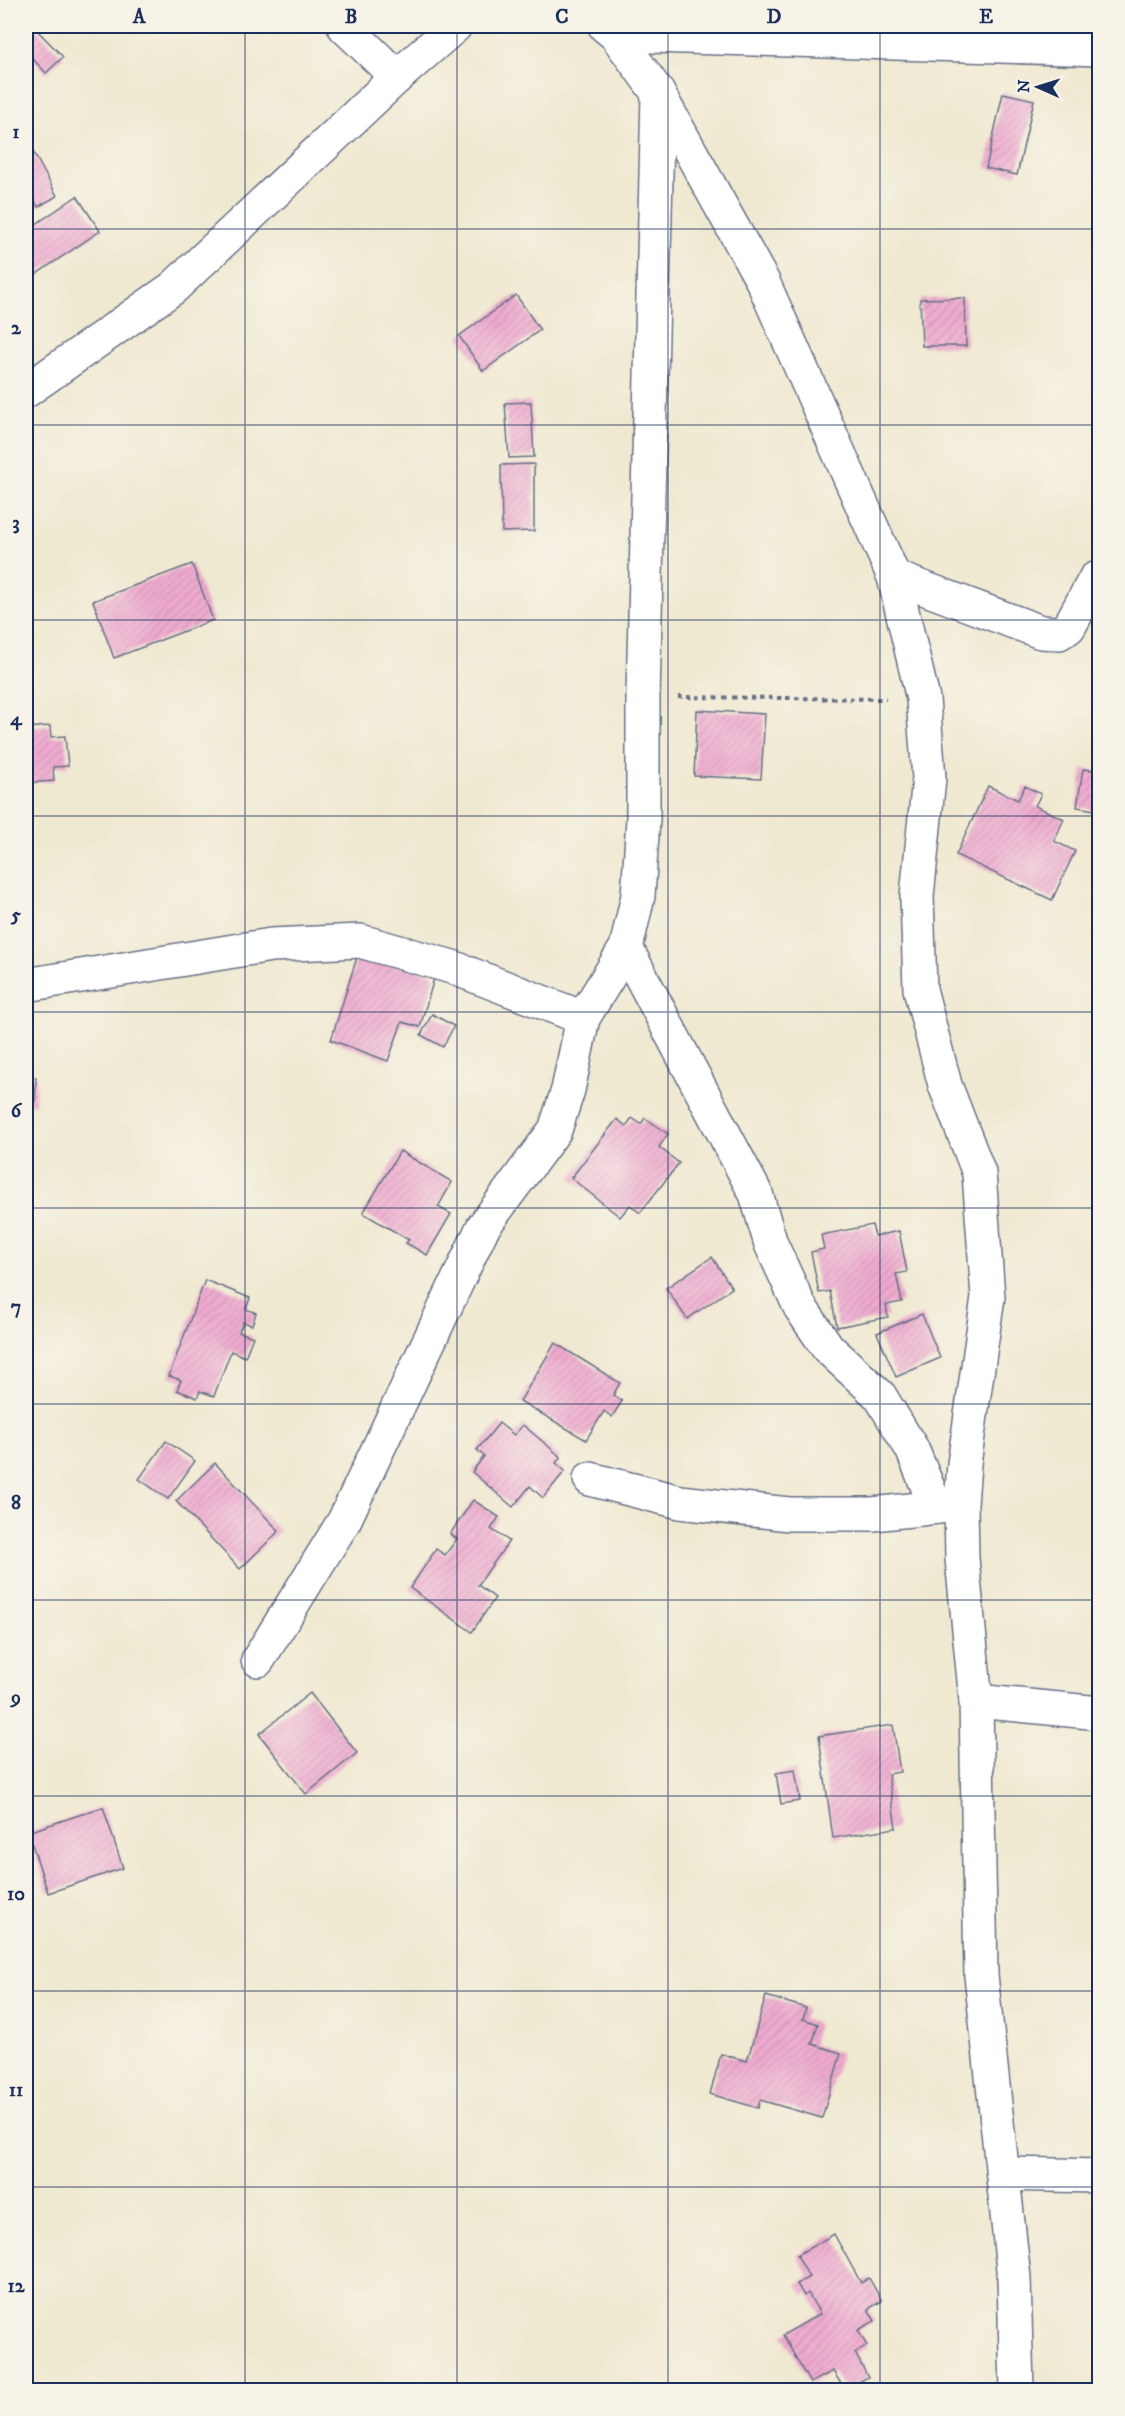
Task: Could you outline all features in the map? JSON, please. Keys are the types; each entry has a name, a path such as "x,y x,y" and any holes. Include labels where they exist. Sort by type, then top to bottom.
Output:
{"street":[{"path":"344,26 397,76"},
{"path":"26,391 172,288 397,76 455,26"},
{"path":"610,30 1100,49"},
{"path":"610,30 658,93 763,282 894,577 923,699 929,778 917,896 920,989 945,1085 979,1173 988,1297 964,1464 949,1506"},
{"path":"258,1660 344,1521 483,1227 555,1130 568,1090 584,1018 626,948 638,896 643,819 643,697 658,93"},
{"path":"894,577 1041,632 1059,633 1069,627 1095,579 1100,576"},
{"path":"26,985 271,945 360,941 452,967 584,1018"},
{"path":"626,948 756,1194 771,1244 800,1307 828,1348 880,1396 949,1506 962,1559 976,1701 981,1975 1014,2278 1017,2391"},
{"path":"590,1479 680,1502 789,1514 873,1515 949,1506"},
{"path":"976,1701 1100,1713"},
{"path":"1003,2174 1100,2176"}],"path":[{"path":"643,697 923,699"}],"building":[{"path":"908,26 940,26 939,29"},
{"path":"34,27 63,57 46,73 26,52 26,36"},
{"path":"1003,93 1034,100 1017,175 986,168"},
{"path":"30,146 57,196 38,207 26,184 26,148"},
{"path":"77,196 100,231 26,281 26,231"},
{"path":"516,295 540,330 483,371 459,336"},
{"path":"965,298 966,346 922,346 920,299"},
{"path":"531,402 534,457 509,458 505,403"},
{"path":"534,464 534,531 502,532 501,465"},
{"path":"192,564 213,620 114,658 93,601"},
{"path":"697,710 765,714 761,779 694,776"},
{"path":"50,726 51,737 65,736 68,766 53,767 54,781 26,783 26,728"},
{"path":"1083,769 1100,771 1100,811 1077,807"},
{"path":"988,786 1018,800 1025,786 1041,794 1035,806 1064,819 1054,841 1075,851 1052,900 956,855"},
{"path":"358,954 435,975 420,1027 402,1022 388,1061 331,1040"},
{"path":"432,1014 454,1026 443,1047 421,1035"},
{"path":"26,1077 36,1077 35,1104 28,1103 27,1116 26,1116"},
{"path":"632,1118 641,1124 645,1118 668,1134 659,1147 679,1163 640,1213 630,1205 620,1217 571,1178 617,1119 626,1126"},
{"path":"400,1151 452,1182 438,1207 451,1214 427,1255 406,1243 409,1240 363,1213"},
{"path":"872,1225 875,1236 899,1231 907,1272 896,1274 902,1302 886,1305 888,1317 837,1327 830,1291 819,1293 811,1252 824,1249 821,1235"},
{"path":"712,1257 732,1288 687,1319 666,1288"},
{"path":"205,1280 250,1298 246,1309 256,1313 252,1325 243,1322 239,1332 253,1337 245,1357 231,1351 214,1396 200,1391 197,1398 177,1390 181,1380 169,1376"},
{"path":"922,1314 940,1358 896,1377 877,1333"},
{"path":"555,1343 620,1383 613,1395 622,1401 612,1417 604,1411 586,1440 520,1401"},
{"path":"499,1423 514,1435 523,1425 561,1457 556,1463 565,1471 543,1498 530,1486 513,1507 472,1472 484,1456 477,1450"},
{"path":"166,1441 195,1461 168,1499 139,1479"},
{"path":"215,1463 279,1531 240,1569 176,1501"},
{"path":"473,1500 499,1517 491,1529 509,1541 478,1585 495,1598 472,1632 410,1588 436,1549 445,1555 457,1539 450,1534"},
{"path":"310,1693 357,1753 306,1794 259,1734"},
{"path":"893,1725 900,1772 888,1774 896,1828 833,1838 819,1736"},
{"path":"795,1770 800,1801 781,1804 776,1773"},
{"path":"103,1807 123,1868 48,1893 28,1832"},
{"path":"766,1996 806,2008 803,2019 818,2024 812,2044 841,2053 822,2118 760,2100 758,2108 710,2094 721,2054 747,2061"},
{"path":"834,2234 861,2283 869,2278 882,2301 868,2309 875,2321 858,2330 867,2346 855,2353 868,2377 845,2390 833,2371 810,2383 783,2335 820,2314 808,2293 804,2296 797,2284 809,2277 797,2255"}]}
